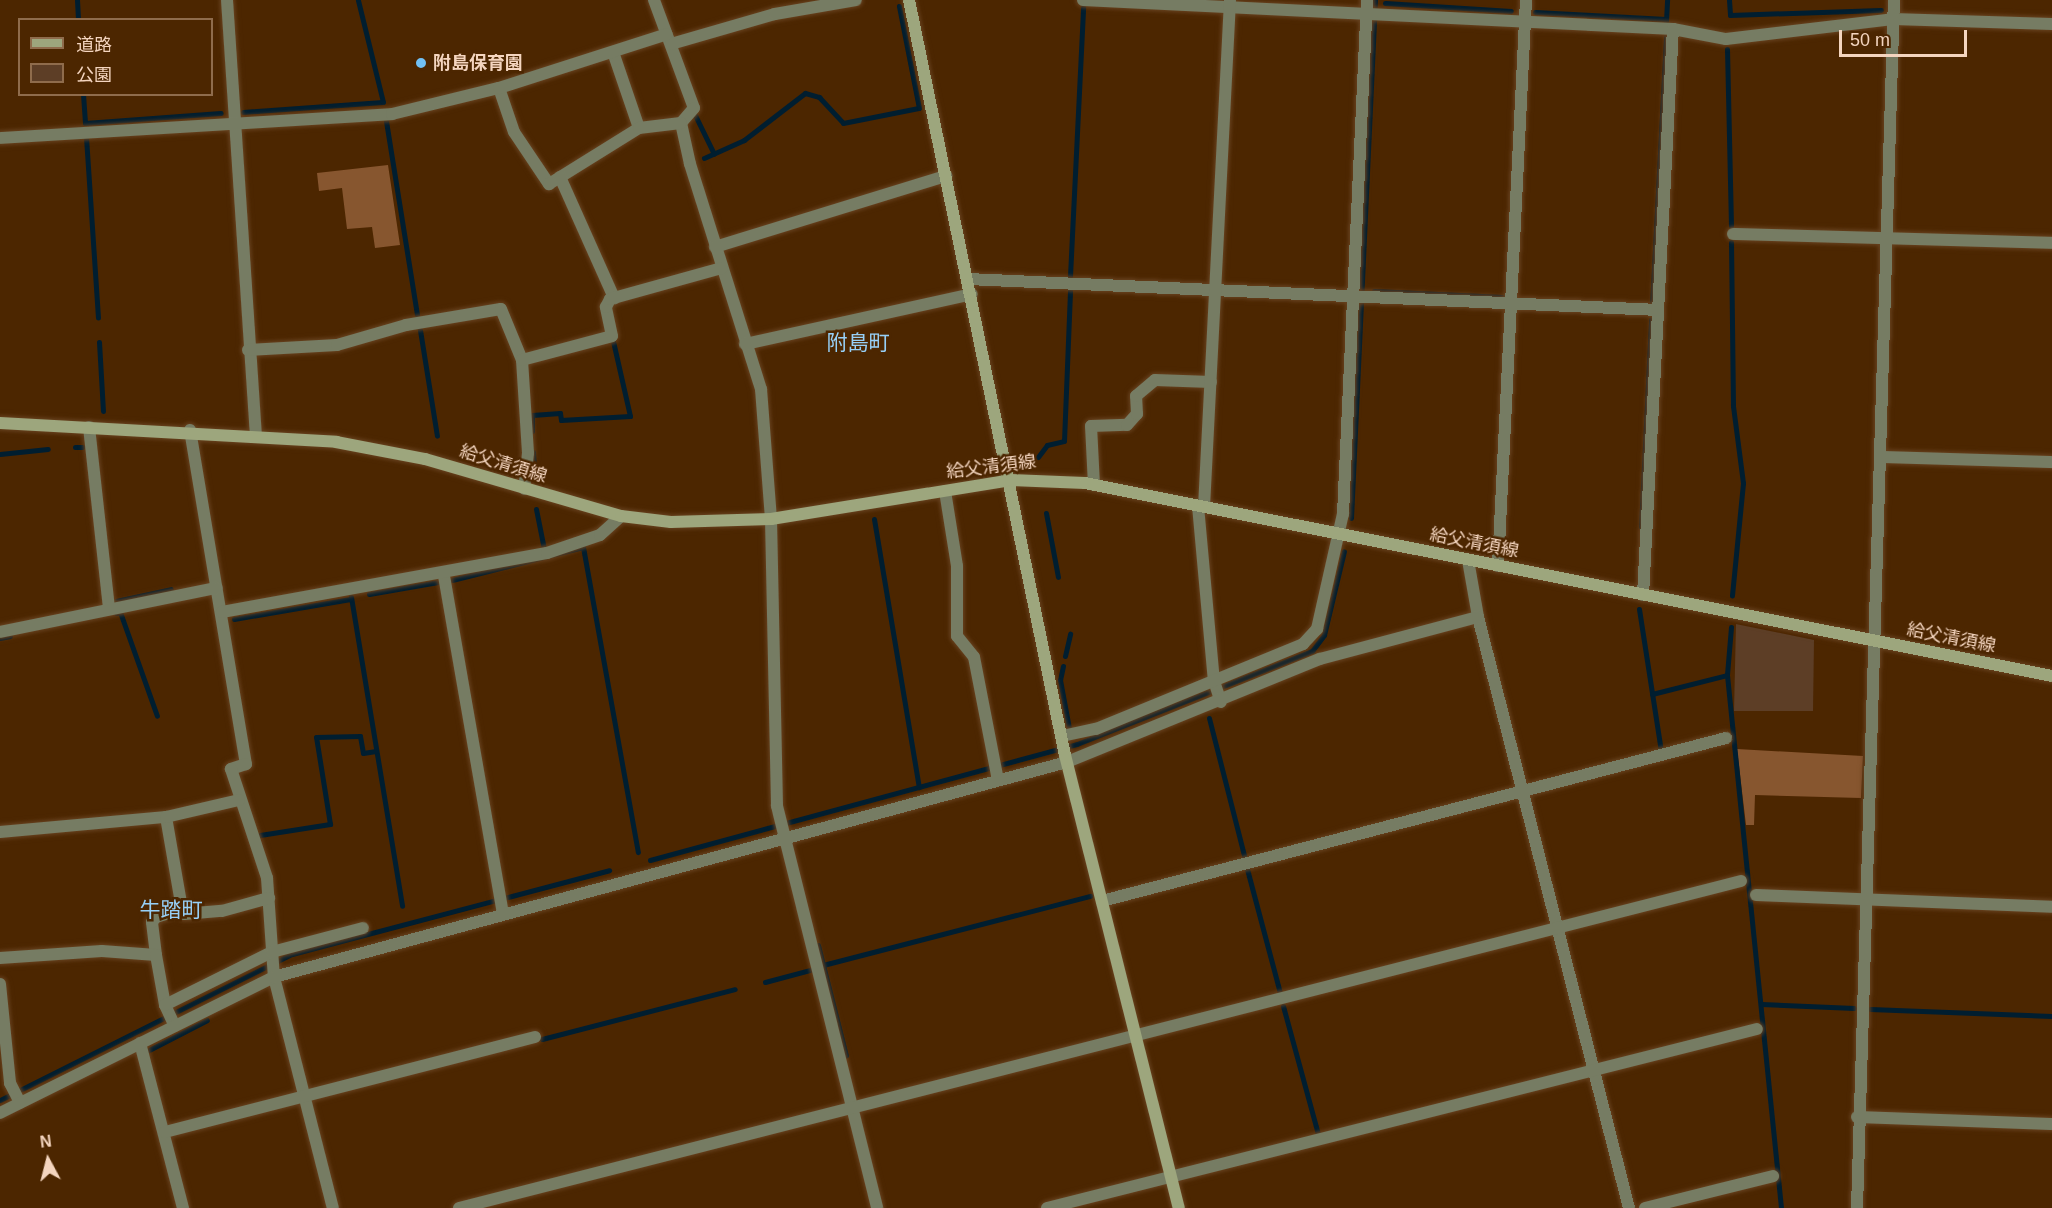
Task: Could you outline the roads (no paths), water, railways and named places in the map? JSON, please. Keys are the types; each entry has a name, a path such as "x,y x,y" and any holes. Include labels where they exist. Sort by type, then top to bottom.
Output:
{"main road":[{"path":"909,0 1011,480 1066,758 1179,1208"},
{"name":"給父清須線","path":"0,423 256,434 391,452 621,516 714,524 771,519 1011,480 1094,485 2052,676"}],"street":[{"path":"227,0 248,350 256,434"},
{"path":"499,88 514,132 549,184 639,128 681,123 694,108 654,0"},
{"path":"0,138 392,114 499,88 613,52 775,14 856,0"},
{"path":"1083,0 1230,4 1372,14 1674,29 1726,39 1893,18 2052,24"},
{"path":"0,1113 18,1100 140,1043 274,974 501,904 784,835 1066,758 1217,691 1311,639 1339,534 1359,296 1372,14 1367,0"},
{"path":"1498,566 1526,0"},
{"path":"1857,1208 1857,1117 1875,641 1894,0"},
{"path":"1217,691 1201,506 1211,382 1230,4"},
{"path":"1643,595 1674,29"},
{"path":"613,52 639,128"},
{"path":"681,123 767,422 779,815 877,1208"},
{"path":"715,247 946,176"},
{"path":"560,177 614,297"},
{"path":"1733,234 2052,243"},
{"path":"522,360 612,336 606,307 614,297 722,268"},
{"path":"968,279 1658,310"},
{"path":"745,344 972,294"},
{"path":"248,350 337,345 406,325 501,309 522,360 528,453 524,489"},
{"path":"1094,485 1091,426 1127,425 1137,414 1136,396 1155,380 1211,382"},
{"path":"89,427 109,609"},
{"path":"190,430 246,764 231,769 239,800 260,850 269,898 274,974 333,1208"},
{"path":"1881,457 2052,462"},
{"path":"945,491 957,566 957,636 974,657 997,777"},
{"path":"222,612 444,576 600,535 621,516"},
{"path":"1468,560 1478,617 1629,1208"},
{"path":"444,576 501,904"},
{"path":"0,632 217,588"},
{"path":"1062,738 1320,659 1478,617"},
{"path":"1102,901 1726,738"},
{"path":"0,832 166,818 239,800"},
{"path":"166,818 184,914 222,911 269,898"},
{"path":"459,1208 1741,881"},
{"path":"1756,895 2052,907"},
{"path":"174,1024 165,1006 152,922 182,909"},
{"path":"165,1006 272,954 363,928"},
{"path":"0,958 102,951 156,956"},
{"path":"0,984 10,1083 18,1100"},
{"path":"1047,1208 1757,1029"},
{"path":"165,1132 535,1037"},
{"path":"140,1043 183,1208"},
{"path":"1857,1117 2052,1124"},
{"path":"1645,1208 1773,1176"}],"waterway":[{"path":"77,0 78,18"},
{"path":"243,112 383,102 358,0"},
{"path":"1351,518 1375,0"},
{"path":"1666,21 1667,0"},
{"path":"1729,0 1730,15 1881,10"},
{"path":"1385,3 1511,11"},
{"path":"704,158 744,140 805,93 819,97 843,123 919,108 899,6"},
{"path":"1070,276 1083,7"},
{"path":"1535,12 1666,19"},
{"path":"1652,306 1666,36"},
{"path":"1727,49 1731,226"},
{"path":"83,96 85,123 221,113"},
{"path":"695,115 714,154"},
{"path":"386,121 417,315"},
{"path":"86,137 98,318"},
{"path":"1731,242 1733,406 1743,483 1732,595"},
{"path":"1038,457 1047,445 1064,441 1070,290"},
{"path":"1374,291 1503,297"},
{"path":"1641,527 1651,319"},
{"path":"420,330 437,436"},
{"path":"532,431 532,415 560,413 561,420 630,416 613,341"},
{"path":"99,342 103,411"},
{"path":"75,447 82,447"},
{"path":"0,454 48,449"},
{"path":"533,452 534,472"},
{"path":"536,509 544,549"},
{"path":"1046,513 1058,577"},
{"path":"874,519 919,787"},
{"path":"452,580 583,547 638,852"},
{"path":"650,860 1077,744 1312,651 1324,635 1344,551"},
{"path":"369,594 438,582"},
{"path":"116,601 171,589"},
{"path":"351,597 402,906"},
{"path":"234,619 350,599"},
{"path":"1639,609 1661,751 1656,752"},
{"path":"116,613 120,612 157,716"},
{"path":"1731,627 1727,675 1781,1208"},
{"path":"1065,656 1070,634"},
{"path":"0,638 10,636"},
{"path":"1063,666 1060,680 1069,728"},
{"path":"1652,694 1727,675"},
{"path":"1209,718 1245,859"},
{"path":"260,835 330,824 316,737 360,736 363,753 376,751"},
{"path":"1247,869 1280,993"},
{"path":"0,1100 292,954 609,870"},
{"path":"823,965 1090,896"},
{"path":"818,945 846,1056"},
{"path":"765,982 810,970"},
{"path":"542,1039 735,989"},
{"path":"1761,1004 1854,1008"},
{"path":"1283,1006 1318,1134"},
{"path":"1870,1009 2052,1016"},
{"path":"149,1050 207,1020"}],"place":[{"name":"附島保育園","path":"421,63"}],"district":[{"name":"附島町","path":"858,343"},
{"name":"牛踏町","path":"171,910"}]}
